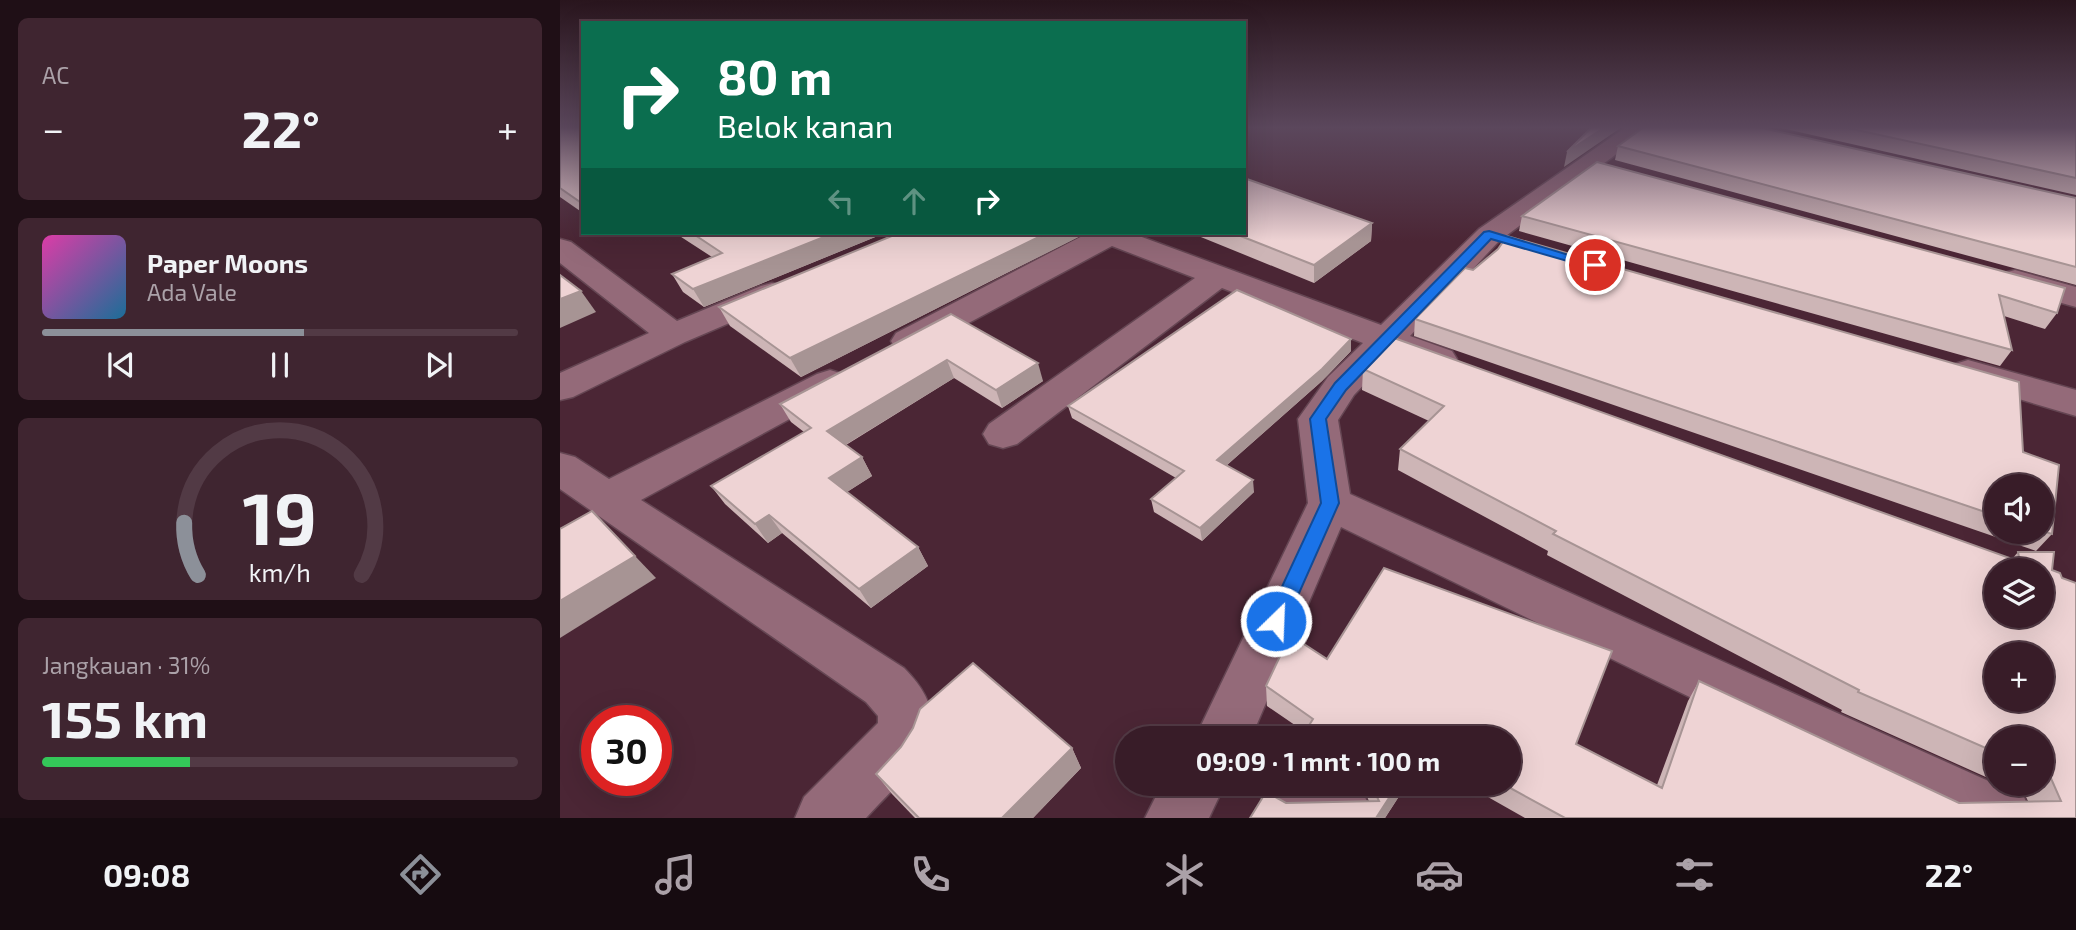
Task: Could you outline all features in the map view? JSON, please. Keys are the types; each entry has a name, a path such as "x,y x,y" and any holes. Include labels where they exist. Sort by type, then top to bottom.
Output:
{"street":[{"path":"1228,726 1330,503 1318,419 1341,386 1489,235 1584,165"},
{"path":"1595,165 1627,174"},
{"path":"605,500 1105,235"},
{"path":"1110,235 1477,373"},
{"path":"1489,235 1529,246"},
{"path":"561,251 673,335"},
{"path":"1984,272 2076,297"},
{"path":"1003,434 1219,275"},
{"path":"560,388 673,335 799,282"},
{"path":"1942,365 2076,403"},
{"path":"560,468 885,685 901,702 908,721 902,738 825,818"},
{"path":"1330,503 2003,818"},
{"path":"1175,818 1189,796"},
{"path":"1306,796 1344,818"}],"building":[{"path":"560,165 581,165 581,203 560,188"},
{"path":"1593,165 1609,165 2065,288 2057,313 1999,295 2012,350 1522,216"},
{"path":"1691,165 1929,165 2076,198 2076,267"},
{"path":"2017,165 2076,165 2076,178"},
{"path":"1246,179 1372,223 1314,265 1238,235 1246,235"},
{"path":"695,235 829,235 693,289 672,274 722,253"},
{"path":"894,235 1043,235 790,358 719,307"},
{"path":"1507,236 2019,382 2023,452 2059,465 2054,514 2054,474 1984,474 1984,512 1415,319 1465,268 1473,270 1498,249"},
{"path":"560,275 581,291 560,299"},
{"path":"1237,290 1351,339 1322,369 1217,460 1253,480 1200,528 1151,499 1184,471 1068,406"},
{"path":"951,314 1038,363 996,390 947,360 827,431 862,457 829,478 918,547 859,589 769,515 755,524 711,486 811,428 780,404"},
{"path":"1394,338 2009,558 1984,558 1984,628 2054,628 2054,571 2060,573 2062,578 2076,583 2076,818 1565,818 1521,794 1521,726 1309,726 1313,719 1266,686 1290,635 1327,659 1384,568 1612,651 1576,744 1662,788 1699,681 1959,803 2061,801 2054,785 2054,726 1984,726 1984,747 1858,692 1859,690 1553,534 1556,531 1400,449 1444,406 1363,369"},
{"path":"592,511 635,556 560,601 560,529"},
{"path":"2018,552 2054,552 2053,558 2018,558"},
{"path":"973,663 1072,748 1002,818 919,818 876,774 901,747 913,728 920,709"},
{"path":"1264,796 1273,796 1286,803 1379,801 1377,796 1390,796 1376,818 1250,818"}],"route":[{"path":"1276,621 1330,503 1318,419 1341,386 1453,268 1489,235 1595,265"}]}
